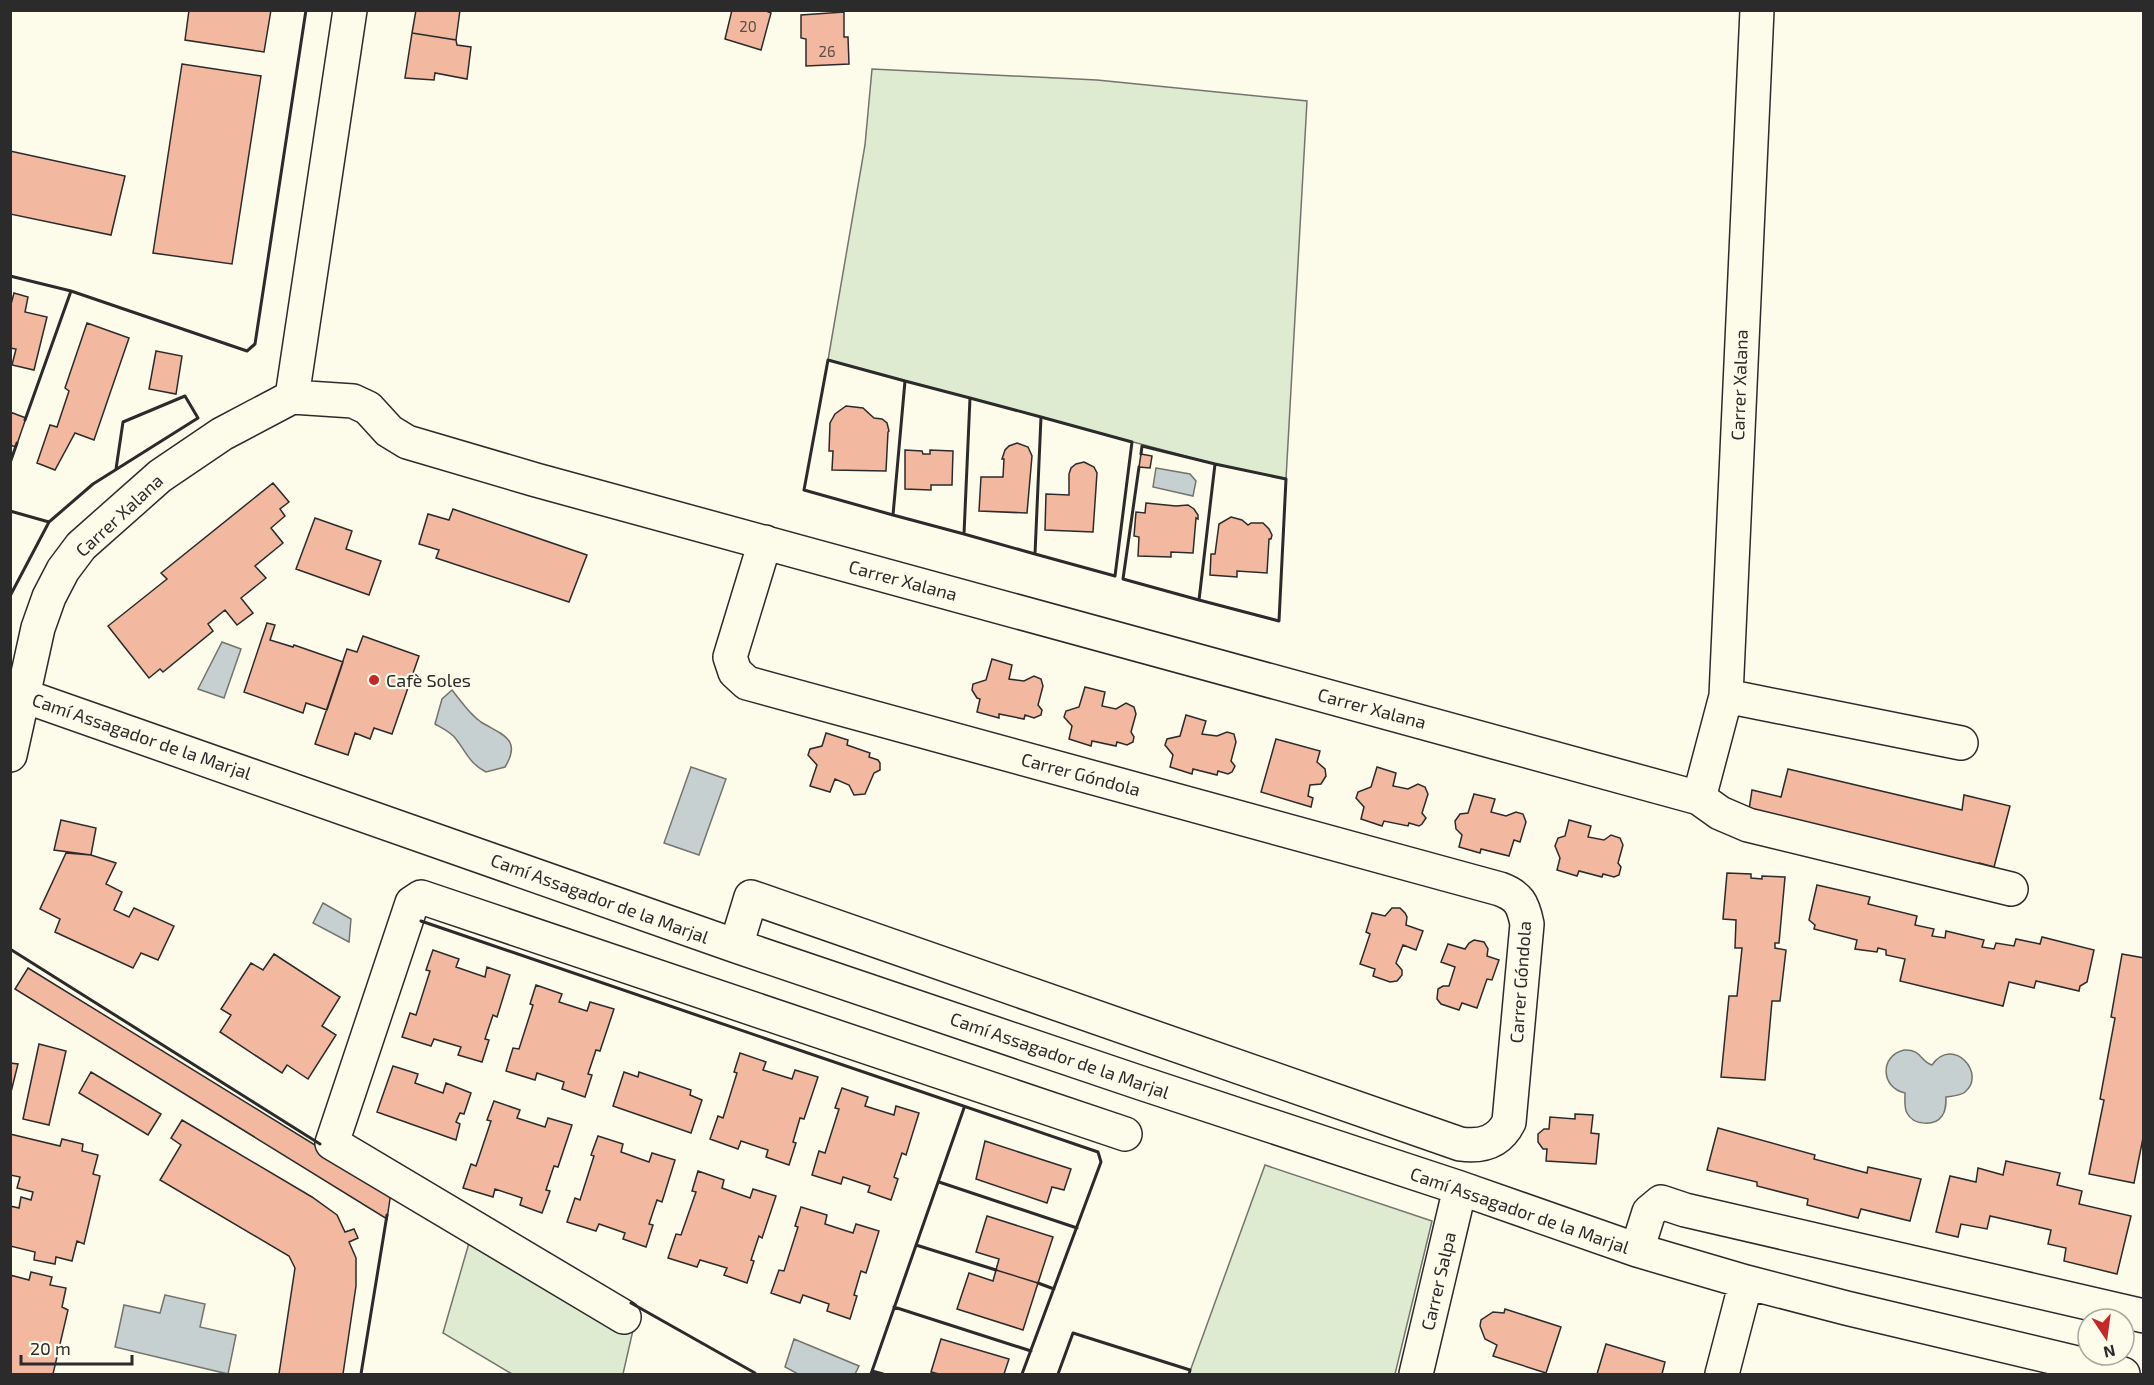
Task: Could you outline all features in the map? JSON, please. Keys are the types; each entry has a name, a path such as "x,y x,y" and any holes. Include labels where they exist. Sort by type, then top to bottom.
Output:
{"street":[{"path":"291,397 350,10"},
{"name":"Carrer Xalana","path":"10,754 17,693 38,628 49,597 63,570 81,546 160,476 222,434 291,397 353,401 368,408 390,431 406,442 1699,798 1726,696 1757,10"},
{"name":"Carrer Góndola","path":"736,946 751,897 1460,1144 1472,1146 1490,1143 1499,1137 1509,1122 1527,924 1525,913 1514,895 747,683 735,672 730,657 765,542"},
{"name":"Camí Assagador de la Marjal","path":"17,693 736,946 1460,1188 1636,1250 1746,1282 2123,1374"},
{"path":"1726,696 1961,743"},
{"path":"1699,798 1720,813 1748,825 2011,889"},
{"path":"624,1317 332,1143 412,903 422,897 1125,1134"},
{"name":"Carrer Salpa","path":"1416,1374 1460,1188"},
{"path":"1636,1250 1649,1212 1661,1202 1697,1213 2144,1316"},
{"path":"1722,1374 1746,1282"}],"green space":[{"path":"872,69 1097,80 1307,101 1286,479 1215,464 828,360 865,145"},
{"path":"1265,1165 1432,1221 1395,1374 1189,1374"},
{"path":"471,1236 633,1330 623,1374 512,1374 443,1333"}],"shaded area":[{"path":"1156,468 1190,474 1196,481 1193,496 1153,487"},
{"path":"222,642 241,649 224,698 198,689"},
{"path":"452,690 477,719 507,738 512,749 505,767 486,772 481,769 454,737 435,724 442,699"},
{"path":"691,767 726,779 699,855 664,843"},
{"path":"323,903 351,919 349,942 313,923"},
{"path":"1904,1050 1918,1054 1932,1065 1940,1057 1949,1054 1957,1056 1965,1060 1970,1068 1971,1084 1965,1092 1946,1097 1943,1114 1934,1122 1919,1122 1910,1117 1905,1109 1905,1093 1897,1090 1888,1079 1886,1072 1890,1059 1896,1053"},
{"path":"165,1295 205,1304 200,1327 236,1335 228,1374 115,1347 124,1305 160,1313"},
{"path":"794,1339 859,1366 855,1374 798,1374 785,1367"}],"building":[{"path":"189,10 271,10 264,52 185,40"},
{"path":"416,10 460,10 456,40 412,33"},
{"path":"732,10 764,10 771,13 761,50 725,39"},
{"path":"844,12 844,37 848,37 849,64 806,66 806,39 801,38 801,15"},
{"path":"412,33 456,40 457,45 471,47 467,79 435,73 434,80 405,78"},
{"path":"182,64 261,76 232,264 153,253"},
{"path":"10,151 125,176 111,235 10,214"},
{"path":"14,293 28,297 25,312 47,317 34,370 12,365 16,349 10,348 10,308"},
{"path":"87,323 129,338 94,440 75,433 55,470 37,463 50,425 57,427 69,391 65,388"},
{"path":"156,351 182,356 176,394 149,389"},
{"path":"846,406 863,408 874,418 882,419 887,423 889,431 886,471 832,470 833,451 829,451 830,423 835,414"},
{"path":"10,412 26,418 16,447 10,445"},
{"path":"1017,443 1028,447 1032,456 1027,513 979,511 981,477 1003,477 1004,459 1002,459 1005,450"},
{"path":"905,450 922,451 923,454 930,454 930,450 953,451 952,485 931,485 931,490 905,489"},
{"path":"1141,454 1152,456 1150,468 1139,467"},
{"path":"1084,462 1094,467 1097,473 1093,532 1045,530 1046,494 1069,495 1071,468"},
{"path":"273,483 289,502 280,509 285,516 271,528 283,543 255,566 266,578 241,598 253,613 237,625 225,610 208,624 213,631 163,672 160,669 149,678 108,626 167,579 161,573"},
{"path":"1146,503 1188,505 1194,509 1198,519 1196,518 1193,553 1171,552 1171,557 1138,556 1139,537 1134,536 1136,512 1145,513"},
{"path":"453,509 587,555 569,602 436,558 439,550 419,544 428,514 449,520"},
{"path":"1231,517 1242,520 1248,525 1263,523 1269,529 1272,535 1269,539 1267,573 1237,571 1237,577 1210,575 1211,554 1215,554 1219,524"},
{"path":"315,518 352,531 346,549 381,561 369,595 296,569"},
{"path":"267,623 275,625 270,640 293,647 294,645 343,662 327,710 306,703 303,713 244,692"},
{"name":"Cafè Soles","path":"363,636 419,656 392,734 374,728 370,739 355,733 348,755 315,744 347,649 357,652"},
{"path":"992,659 1012,665 1009,679 1024,681 1034,676 1041,679 1043,686 1038,705 1042,710 1041,715 1034,718 1025,715 1024,719 999,714 999,718 977,712 980,699 972,690 973,684 986,680"},
{"path":"1085,687 1105,692 1102,706 1116,709 1126,703 1134,707 1136,714 1131,732 1134,737 1133,742 1127,745 1117,742 1116,746 1092,741 1091,746 1069,739 1072,726 1064,717 1066,711 1079,707"},
{"path":"1186,715 1206,721 1202,734 1217,736 1227,732 1234,734 1236,742 1231,761 1235,766 1232,772 1228,774 1218,771 1217,775 1193,769 1192,774 1170,767 1173,755 1165,745 1167,739 1180,736"},
{"path":"826,733 848,740 847,745 870,753 869,757 880,763 880,770 874,773 865,794 854,795 849,785 835,779 830,792 810,786 817,765 808,755 810,749 822,746"},
{"path":"1276,739 1320,751 1317,762 1325,769 1326,776 1321,784 1310,785 1308,796 1313,798 1311,807 1261,792"},
{"path":"1377,767 1396,773 1393,786 1408,789 1418,784 1425,787 1428,794 1422,813 1426,818 1422,824 1419,826 1409,823 1408,826 1384,821 1382,826 1361,819 1364,807 1356,798 1358,792 1371,787"},
{"path":"1788,769 1962,810 1964,795 2010,806 1994,867 1979,863 1978,867 1749,810 1752,790 1781,797"},
{"path":"1474,794 1495,799 1491,812 1506,816 1516,812 1523,814 1526,822 1520,842 1514,840 1509,856 1481,849 1480,853 1459,847 1462,835 1456,829 1455,821 1460,814 1468,813"},
{"path":"61,820 96,828 91,855 54,850"},
{"path":"1569,820 1591,826 1588,837 1604,840 1611,835 1620,838 1623,845 1618,863 1621,867 1619,875 1614,877 1603,874 1602,877 1579,871 1577,876 1557,870 1560,858 1555,846 1558,838 1565,836"},
{"path":"66,853 91,855 116,863 106,884 122,892 114,910 129,917 134,908 174,926 158,960 141,953 133,968 55,932 60,919 40,909"},
{"path":"1727,873 1751,874 1751,878 1762,879 1762,876 1785,877 1779,943 1775,943 1775,948 1786,950 1780,1001 1772,1001 1765,1080 1721,1077 1729,996 1737,996 1742,948 1735,948 1736,920 1723,919"},
{"path":"1817,885 1870,897 1868,904 1917,916 1915,925 1934,929 1932,936 1945,938 1946,931 1984,940 1982,947 1994,949 1996,943 2014,946 2016,939 2040,944 2042,937 2094,950 2087,982 2080,986 2079,991 2036,981 2034,988 2009,982 2003,1006 1900,981 1905,959 1886,955 1886,950 1878,948 1877,952 1855,949 1857,940 1814,929 1815,925 1809,920"},
{"path":"1392,908 1400,908 1405,913 1406,925 1423,931 1416,950 1403,945 1396,963 1402,970 1402,975 1397,981 1390,982 1373,976 1375,969 1360,964 1370,934 1366,932 1372,913 1385,916"},
{"path":"1474,940 1484,942 1488,949 1487,956 1499,960 1492,980 1487,979 1477,1008 1462,1003 1459,1010 1441,1004 1437,999 1438,989 1449,986 1455,967 1441,962 1448,944 1465,949"},
{"path":"433,950 459,959 456,967 485,977 487,967 510,975 497,1017 493,1015 485,1039 489,1040 482,1062 458,1055 461,1047 434,1039 431,1046 402,1037 410,1013 416,1015 430,971 426,970"},
{"path":"274,954 340,997 322,1026 336,1035 308,1079 287,1065 282,1073 220,1032 231,1015 221,1009 251,963 263,970"},
{"path":"2122,954 2144,958 2144,1133 2134,1183 2089,1174 2104,1100 2100,1099 2115,1018 2111,1017"},
{"path":"28,968 391,1192 387,1219 15,989"},
{"path":"536,985 562,994 559,1002 587,1011 590,1002 614,1009 600,1051 596,1050 588,1074 592,1075 585,1097 562,1089 564,1082 537,1073 535,1080 506,1071 513,1048 519,1049 533,1005 530,1004"},
{"path":"39,1044 66,1051 49,1125 23,1119"},
{"path":"740,1053 766,1062 763,1070 792,1079 795,1070 818,1077 804,1119 800,1118 793,1142 796,1143 789,1165 766,1157 768,1150 741,1141 738,1149 710,1139 718,1116 723,1118 737,1073 734,1072"},
{"path":"10,1063 18,1064 10,1096"},
{"path":"393,1066 418,1074 415,1083 443,1093 446,1083 471,1093 464,1114 460,1113 456,1122 460,1124 456,1140 377,1112"},
{"path":"91,1072 161,1114 148,1135 79,1093"},
{"path":"624,1072 638,1077 639,1072 691,1090 690,1095 702,1100 691,1133 613,1106"},
{"path":"842,1088 868,1097 865,1106 894,1115 896,1106 919,1113 906,1155 902,1153 894,1177 898,1179 891,1200 868,1192 870,1186 843,1177 841,1184 812,1175 819,1151 825,1153 839,1109 835,1108"},
{"path":"494,1101 520,1110 517,1118 545,1127 548,1118 572,1125 558,1167 554,1166 546,1190 550,1191 542,1213 520,1205 522,1198 495,1189 493,1197 463,1188 471,1164 476,1166 491,1121 487,1120"},
{"path":"1575,1114 1593,1115 1591,1133 1599,1134 1596,1164 1546,1161 1547,1149 1543,1149 1538,1142 1538,1134 1544,1129 1549,1129 1550,1117 1575,1119"},
{"path":"182,1120 312,1197 337,1215 345,1232 354,1229 358,1238 349,1242 356,1258 356,1286 343,1374 279,1374 295,1268 289,1256 160,1180 181,1145 171,1138"},
{"path":"1718,1128 1815,1155 1814,1159 1867,1173 1868,1167 1921,1179 1910,1221 1861,1209 1858,1218 1807,1205 1808,1199 1757,1186 1757,1182 1707,1170"},
{"path":"10,1134 60,1146 62,1139 83,1144 82,1151 98,1155 93,1174 100,1176 84,1244 77,1241 72,1261 56,1257 55,1264 34,1260 35,1252 10,1246 10,1206 19,1208 21,1197 31,1200 33,1192 17,1188 20,1177 10,1175"},
{"path":"598,1136 623,1144 621,1152 649,1162 652,1153 675,1160 662,1202 657,1200 649,1224 653,1225 646,1247 623,1239 625,1233 599,1224 596,1231 567,1222 575,1198 580,1200"},
{"path":"985,1141 1071,1169 1064,1190 1052,1187 1047,1203 976,1179"},
{"path":"2006,1161 2060,1173 2057,1185 2082,1191 2079,1204 2131,1216 2117,1274 2064,1261 2066,1248 2048,1244 2051,1230 1990,1216 1987,1229 1961,1224 1958,1237 1936,1232 1950,1176 1976,1182 1978,1168 2003,1175"},
{"path":"698,1171 724,1180 722,1188 750,1198 753,1189 776,1196 762,1238 759,1236 751,1260 754,1261 747,1283 724,1275 727,1268 700,1260 697,1267 668,1258 676,1234 681,1235 696,1192 692,1191"},
{"path":"801,1207 827,1215 825,1224 853,1233 856,1224 879,1231 866,1273 861,1271 850,1319 827,1311 829,1304 803,1295 800,1303 771,1293 779,1270 784,1271 798,1227 795,1226"},
{"path":"987,1216 1053,1237 1038,1283 996,1270 999,1259 976,1252"},
{"path":"996,1270 1038,1283 1023,1330 957,1309 969,1273 993,1281"},
{"path":"31,1272 52,1277 50,1285 66,1288 62,1307 68,1310 53,1374 10,1374 10,1275 29,1280"},
{"path":"1505,1309 1561,1327 1546,1373 1493,1356 1497,1345 1485,1339 1480,1326 1481,1320 1493,1312 1504,1313"},
{"path":"941,1339 1009,1359 1004,1374 931,1372"},
{"path":"1606,1344 1665,1362 1662,1374 1597,1374"}],"wall":[{"path":"25,420 71,291 247,351 255,344 306,10"},
{"path":"10,276 71,291"},
{"path":"893,515 804,490 828,360 905,381"},
{"path":"964,534 893,515 905,381 970,398"},
{"path":"49,522 93,484 198,418 185,396 123,422 116,469"},
{"path":"1035,554 964,534 970,398 1041,417"},
{"path":"1041,417 1132,442 1115,576 1035,554 1041,417"},
{"path":"10,463 17,443"},
{"path":"1141,454 1142,446 1215,464"},
{"path":"1215,464 1286,479 1279,621 1199,600 1215,464"},
{"path":"1139,467 1123,579 1199,600"},
{"path":"10,511 49,522 10,596"},
{"path":"421,921 1098,1152 1101,1162 1022,1374"},
{"path":"10,949 320,1144"},
{"path":"871,1374 964,1108"},
{"path":"939,1182 1077,1228"},
{"path":"361,1374 387,1215"},
{"path":"916,1245 996,1270"},
{"path":"1038,1283 1054,1289"},
{"path":"631,1303 755,1374"},
{"path":"894,1307 1031,1351"},
{"path":"1058,1374 1073,1333 1190,1370 1189,1374"},
{"path":"872,1371 883,1374"}],"place":[{"name":"Cafè Soles","path":"374,680"}]}
